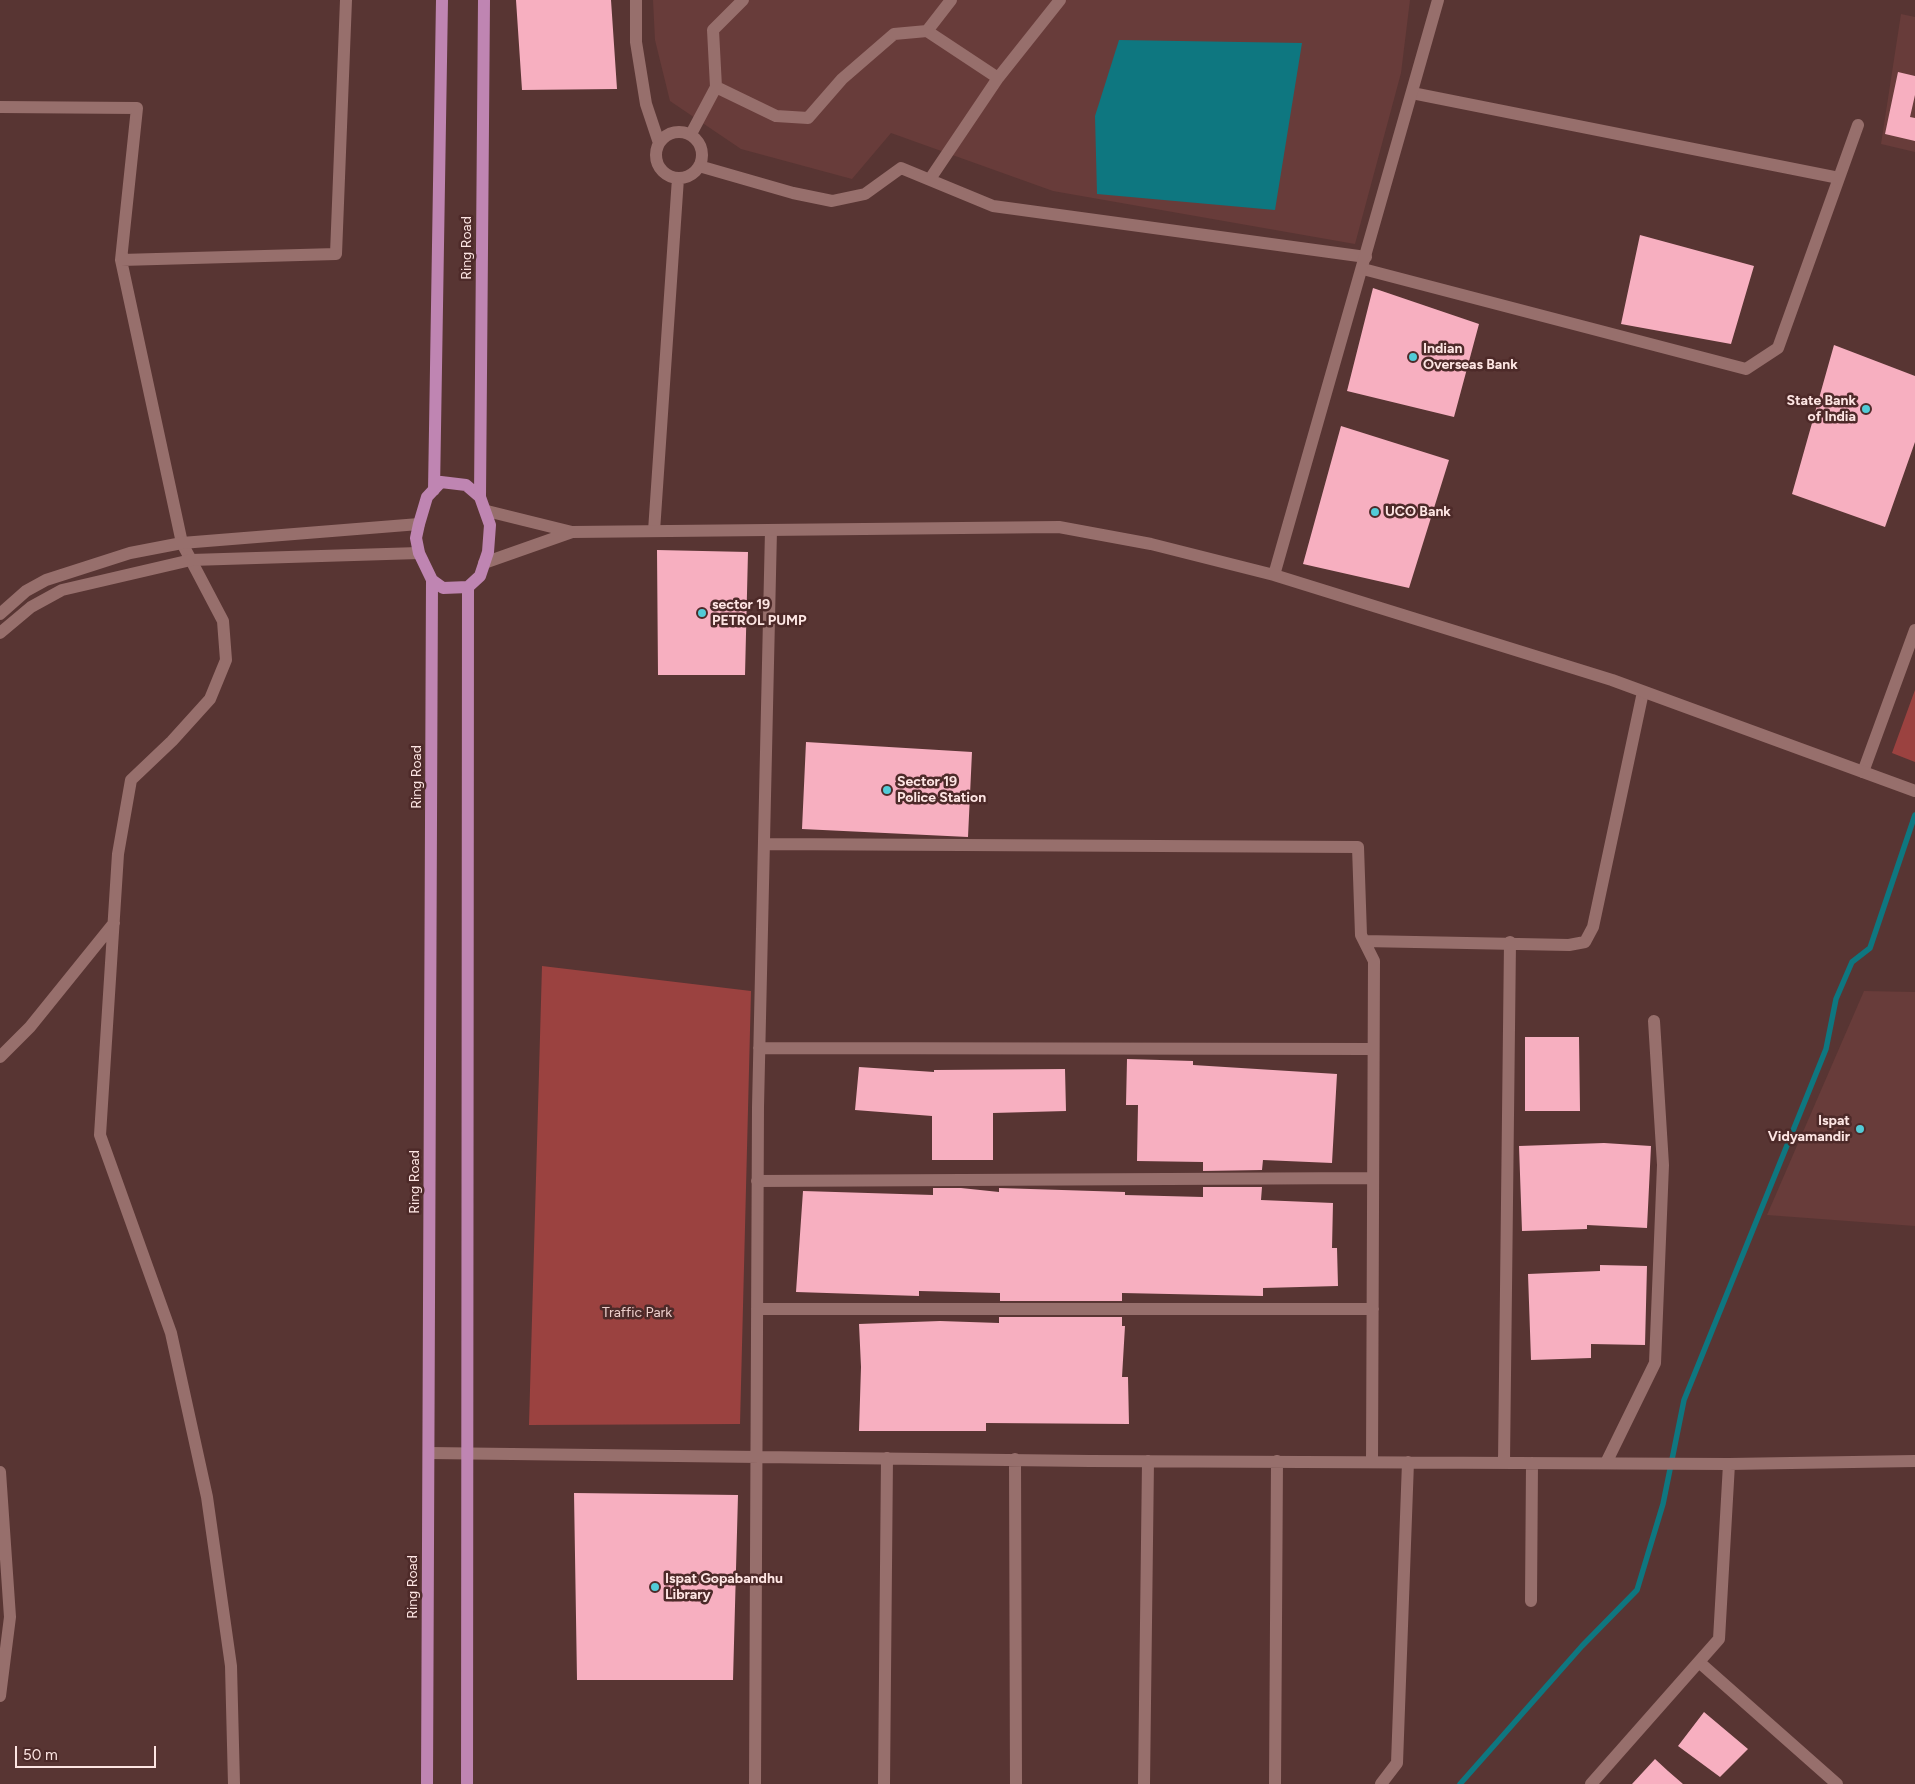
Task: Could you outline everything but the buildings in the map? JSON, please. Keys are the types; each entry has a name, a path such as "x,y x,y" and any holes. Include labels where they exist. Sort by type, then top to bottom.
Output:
{"main road":[{"name":"Ring Road","path":"434,490 442,0"},
{"name":"Ring Road","path":"480,497 484,0"},
{"path":"440,482 466,484 480,497 486,511 490,534 484,563 480,576 468,587 444,588 432,580 419,553 416,538 419,524 427,497 434,490 440,482"},
{"name":"Ring Road","path":"427,1784 432,580"},
{"path":"466,1784 468,587"}],"street":[{"path":"121,260 336,254 346,0"},
{"path":"636,0 636,42 646,104 659,143 656,153 659,167 667,175 678,178 693,174 699,166 702,159 702,149 699,142 691,134 680,131 673,132 659,143"},
{"path":"691,134 716,87 713,30 743,0"},
{"path":"927,31 950,0"},
{"path":"930,179 998,78 1060,0"},
{"path":"1274,575 1438,0"},
{"path":"716,87 776,116 808,118 842,79 894,34 927,31 998,78"},
{"path":"1412,93 1839,178"},
{"path":"0,107 137,108 121,260 182,543 223,621 226,660 210,699 172,741 131,780 118,854 100,1135 171,1333 207,1497 231,1666 234,1784"},
{"path":"699,166 793,193 832,201 865,194 901,168 993,206 1364,263 1746,369 1778,348 1858,125"},
{"path":"654,531 678,178"},
{"path":"486,511 572,532 1058,527 1151,544 1274,575 1643,692 1915,791"},
{"path":"0,614 26,592 46,580 130,553 182,543 419,524"},
{"path":"755,1784 759,1048 771,530"},
{"path":"484,563 572,532"},
{"path":"0,633 31,607 62,590 191,560 419,553"},
{"path":"1863,772 1915,630"},
{"path":"1364,941 1510,942 1570,945 1585,942 1595,917 1643,692"},
{"path":"764,844 1358,847 1361,935 1374,961 1372,1462"},
{"path":"0,1057 30,1027 114,923"},
{"path":"1504,1462 1510,942"},
{"path":"1606,1463 1655,1363 1663,1165 1654,1021"},
{"path":"759,1048 1374,1049"},
{"path":"758,1181 1373,1178"},
{"path":"757,1309 1372,1309"},
{"path":"429,1453 1277,1462 1729,1464 1915,1461"},
{"path":"884,1784 887,1458"},
{"path":"1015,1460 1016,1784"},
{"path":"1144,1784 1148,1461"},
{"path":"1274,1784 1277,1462"},
{"path":"1381,1784 1397,1763 1408,1462"},
{"path":"1531,1601 1532,1463"},
{"path":"1591,1784 1719,1639 1729,1464"},
{"path":"0,1472 3,1554 10,1617 0,1696"},
{"path":"1699,1662 1837,1784"}],"shaded area":[{"path":"653,0 1410,0 1401,73 1355,244 1053,191 891,133 852,179 741,149 670,101 655,40"},
{"path":"1901,14 1915,17 1915,152 1881,144"},
{"name":"Ispat Vidyamandir","path":"1864,991 1915,992 1915,1226 1767,1215"}],"green space":[{"path":"1915,690 1915,762 1892,753"},
{"name":"Traffic Park","path":"542,966 751,991 740,1424 529,1425"}],"water":[{"path":"1119,40 1302,43 1275,210 1097,194 1095,116"}],"waterway":[{"path":"1460,1784 1582,1646 1637,1590 1663,1504 1684,1400 1826,1049 1836,999 1852,962 1870,948 1915,815"}],"place":[{"name":"Indian Overseas Bank","path":"1413,357"},
{"name":"State Bank of India","path":"1866,409"},
{"name":"UCO Bank","path":"1375,512"},
{"name":"sector 19 PETROL PUMP","path":"702,613"},
{"name":"Sector 19 Police Station","path":"887,790"},
{"name":"Ispat Vidyamandir","path":"1860,1129"},
{"name":"Ispat Gopabandhu Library","path":"655,1587"}]}
